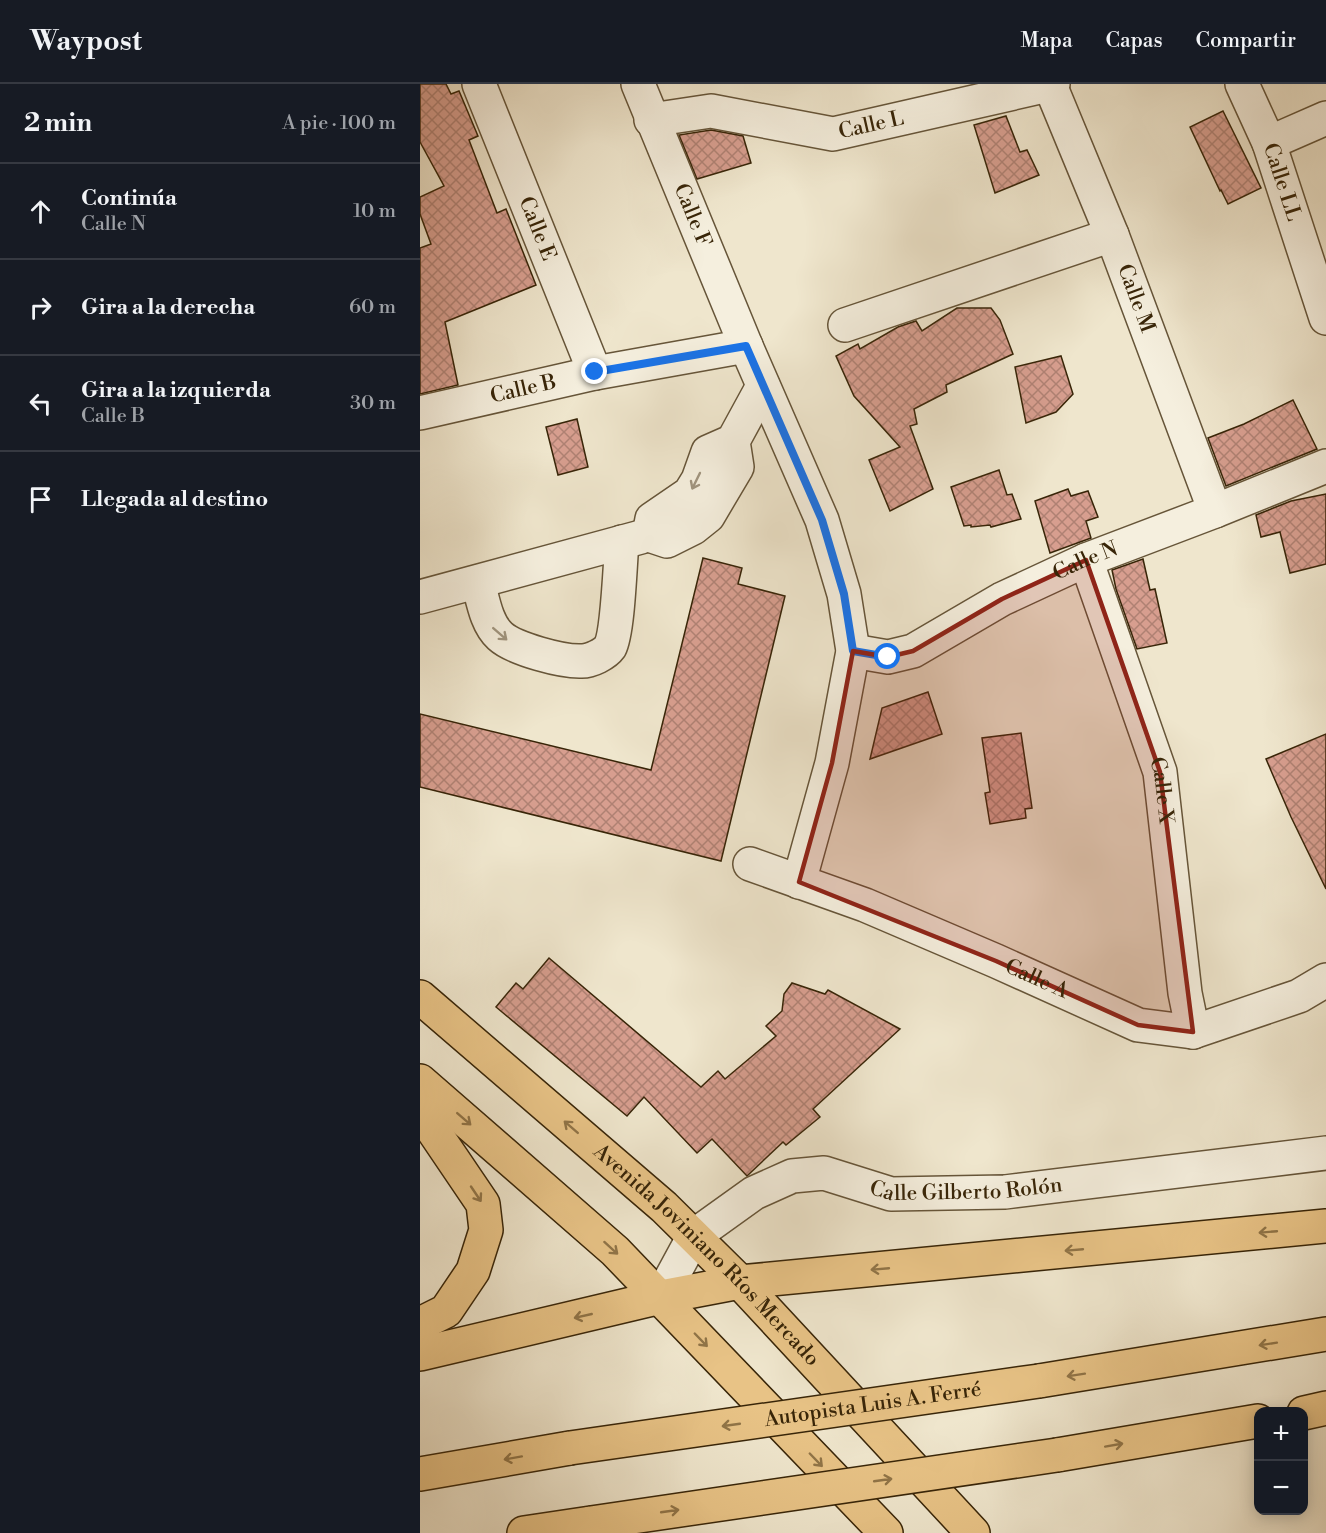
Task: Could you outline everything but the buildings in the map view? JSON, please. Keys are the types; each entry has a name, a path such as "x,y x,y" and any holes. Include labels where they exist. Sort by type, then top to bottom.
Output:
{"main road":[{"name":"Avenida Joviniano Ríos Mercado","path":"420,997 664,1207 694,1236 740,1282 973,1533"},
{"path":"420,1081 615,1251 886,1533"},
{"path":"420,1111 483,1204 486,1230 473,1271 446,1311 420,1324"},
{"path":"420,1354 661,1297 740,1282 1326,1226"},
{"name":"Autopista Luis A. Ferré","path":"420,1474 570,1448 1039,1381 1326,1334"},
{"path":"1308,1412 1326,1408"},
{"path":"1308,1421 1326,1424"},
{"path":"524,1533 1057,1455 1254,1422"}],"street":[{"name":"Calle E","path":"479,84 595,372"},
{"name":"Calle F","path":"638,84 746,346 822,520 844,594 853,651 832,763 799,882"},
{"name":"Calle LL","path":"1242,84 1269,143 1326,318"},
{"name":"Calle L","path":"651,120 711,111 833,134 1052,85"},
{"name":"Calle M","path":"1052,85 1112,235 1215,511"},
{"path":"1269,143 1326,118"},
{"path":"845,324 1112,235"},
{"name":"Calle B","path":"432,410 595,372 746,346"},
{"path":"478,582 492,627 502,638 537,654 583,661 598,657 609,647 615,628 635,539 652,519 690,493 698,480 708,452 733,441 763,386"},
{"name":"Calle N","path":"853,651 888,657 913,651 1002,599 1086,560 1326,466"},
{"path":"420,597 635,539"},
{"name":"Calle X","path":"1086,560 1160,772 1185,993 1192,1032"},
{"name":"Calle A","path":"750,864 865,905 1138,1025 1192,1032 1299,996 1326,980"},
{"name":"Calle Gilberto Rolón","path":"661,1297 694,1236 754,1193 792,1176 824,1173 891,1194 1005,1192 1326,1153"}],"highlighted area":[{"path":"1086,560 1160,772 1193,1032 1138,1025 996,961 799,882 832,763 853,651 888,657 913,651 1002,599"}],"route":[{"path":"595,372 746,346 822,520 844,594 853,651 888,657"}]}
